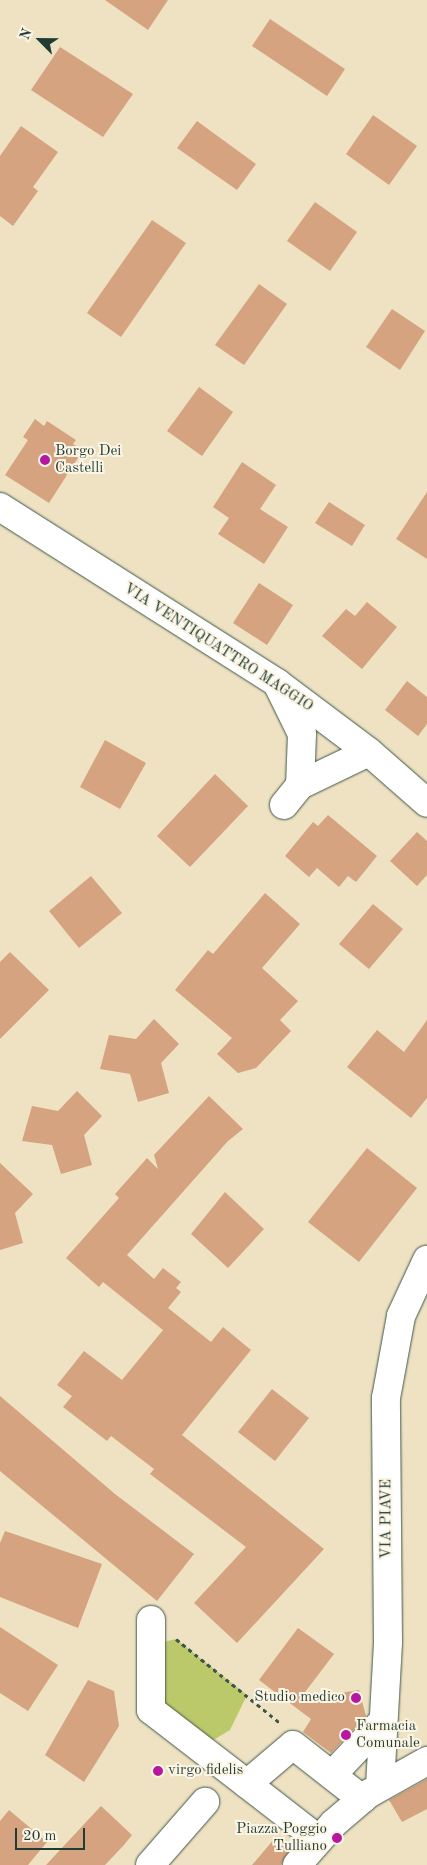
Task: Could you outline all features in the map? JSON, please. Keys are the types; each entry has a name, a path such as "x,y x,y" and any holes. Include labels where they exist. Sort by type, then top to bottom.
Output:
{"street":[{"name":"VIA VENTIQUATTRO MAGGIO","path":"0,507 276,683 369,752 427,803"},
{"path":"276,683 302,734 292,795 369,752"},
{"name":"VIA PIAVE","path":"371,1792 382,1722 388,1642 387,1381 401,1316 427,1260"},
{"path":"151,1632 151,1710 318,1840"},
{"path":"332,1775 382,1722"},
{"path":"247,1784 293,1745 332,1775 371,1792"},
{"path":"297,1865 318,1840 371,1792 427,1761"},
{"path":"150,1865 205,1802"}],"path":[{"path":"151,1632 176,1638 278,1721 293,1745"}],"green space":[{"path":"176,1639 247,1695 230,1730 200,1748 151,1710 151,1645"}],"building":[{"path":"105,0 168,0 148,30"},
{"path":"270,19 345,69 327,96 252,46"},
{"path":"60,47 133,94 103,137 31,90"},
{"path":"373,115 417,146 389,185 346,154"},
{"path":"197,121 256,164 237,190 177,148"},
{"path":"21,126 58,152 33,187 38,191 13,226 0,216 0,156"},
{"path":"315,202 357,232 330,271 287,241"},
{"path":"152,220 186,243 121,337 87,313"},
{"path":"259,284 287,304 244,365 215,345"},
{"path":"392,309 425,331 400,370 366,347"},
{"path":"199,387 233,412 202,456 167,431"},
{"path":"35,419 44,426 47,421 76,440 73,444 83,450 49,503 5,475 28,440 23,437"},
{"path":"242,462 276,485 260,509 288,527 264,564 218,534 229,518 213,507"},
{"path":"427,492 427,559 396,539"},
{"path":"329,502 365,525 352,546 315,523"},
{"path":"259,583 293,605 267,645 233,623"},
{"path":"367,602 397,627 362,669 322,636 346,609 355,616"},
{"path":"407,681 427,697 427,724 418,736 385,710"},
{"path":"105,740 146,763 120,809 80,787"},
{"path":"215,774 248,806 190,867 157,836"},
{"path":"328,815 377,856 356,882 348,876 339,887 317,868 309,877 285,856 313,822 318,826"},
{"path":"417,832 427,841 427,875 417,886 390,861"},
{"path":"91,876 122,913 79,948 49,911"},
{"path":"265,893 300,924 262,968 298,1001 280,1020 291,1031 256,1068 238,1073 217,1054 232,1038 175,990 208,950 213,954"},
{"path":"373,904 403,929 369,969 339,944"},
{"path":"10,952 49,990 0,1039 0,962"},
{"path":"154,1019 179,1044 161,1063 169,1093 138,1102 130,1074 100,1069 109,1035 136,1039"},
{"path":"427,1020 427,1098 411,1118 347,1067 377,1030 404,1052"},
{"path":"77,1091 102,1116 84,1135 92,1165 61,1174 52,1145 22,1141 32,1106 58,1111"},
{"path":"209,1096 243,1129 228,1141 127,1255 154,1279 163,1268 181,1282 176,1288 181,1292 168,1308 211,1342 223,1327 251,1350 182,1435 324,1549 237,1643 194,1603 246,1547 150,1474 154,1469 111,1436 107,1441 63,1407 72,1396 57,1385 84,1351 122,1380 163,1330 103,1282 99,1287 66,1258 119,1198 115,1194 147,1158 158,1169 154,1155"},
{"path":"367,1148 417,1188 359,1262 308,1222"},
{"path":"0,1163 33,1194 15,1213 23,1243 0,1250"},
{"path":"225,1192 264,1229 228,1268 191,1234"},
{"path":"272,1389 309,1418 275,1461 238,1432"},
{"path":"0,1396 115,1494 194,1554 157,1601 0,1471"},
{"path":"5,1531 102,1564 78,1628 0,1597 0,1543"},
{"path":"0,1627 58,1665 28,1711 0,1693"},
{"path":"298,1628 334,1654 299,1700 359,1690 366,1716 331,1753 303,1732 311,1719 259,1680"},
{"path":"88,1680 114,1691 119,1726 84,1782 45,1755"},
{"path":"427,1779 427,1809 402,1822 389,1800"},
{"path":"101,1806 132,1835 124,1845 105,1865 46,1865"},
{"path":"9,1810 47,1842 28,1865 0,1865 0,1821"},
{"path":"275,1838 290,1849 281,1865 252,1865"}],"place":[{"name":"Borgo Dei Castelli","path":"45,460"},
{"name":"Studio medico","path":"356,1698"},
{"name":"Farmacia Comunale","path":"346,1735"},
{"name":"virgo fidelis","path":"158,1771"},
{"name":"Piazza Poggio Tulliano","path":"337,1838"}]}
